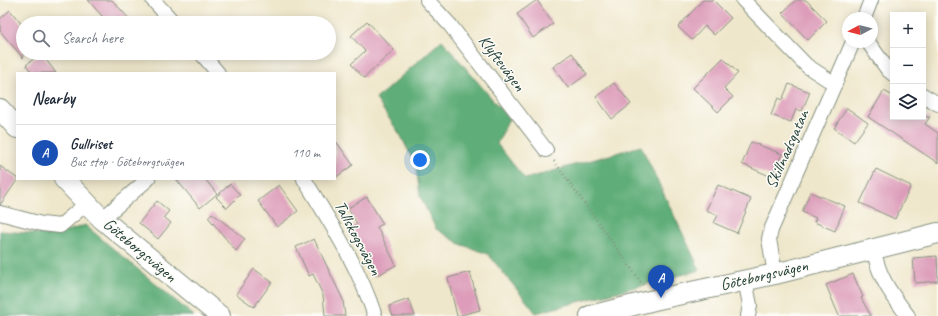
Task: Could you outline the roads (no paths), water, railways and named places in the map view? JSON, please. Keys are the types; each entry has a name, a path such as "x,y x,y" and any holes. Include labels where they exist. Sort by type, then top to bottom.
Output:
{"street":[{"path":"154,0 168,16"},
{"name":"Klyftevägen","path":"427,0 450,25 546,150"},
{"path":"743,0 807,66 835,84"},
{"path":"866,12 871,0"},
{"name":"Skillnadsgatan","path":"775,274 769,239 850,48"},
{"path":"872,48 890,72"},
{"path":"207,60 217,72"},
{"path":"926,97 938,104"},
{"path":"0,109 16,127"},
{"name":"Göteborgsvägen","path":"65,180 86,204 102,219 220,316"},
{"path":"102,219 147,180"},
{"name":"Tallskogsvägen","path":"305,180 333,225 367,292 375,316"},
{"path":"0,213 42,224 60,226 86,204"},
{"name":"Göteborgsvägen","path":"590,316 654,300 775,274 938,233"},
{"path":"874,250 879,274 889,291 908,316"},
{"path":"745,280 750,305 748,316"}],"place":[{"name":"Gullriset","path":"661,298"}]}
